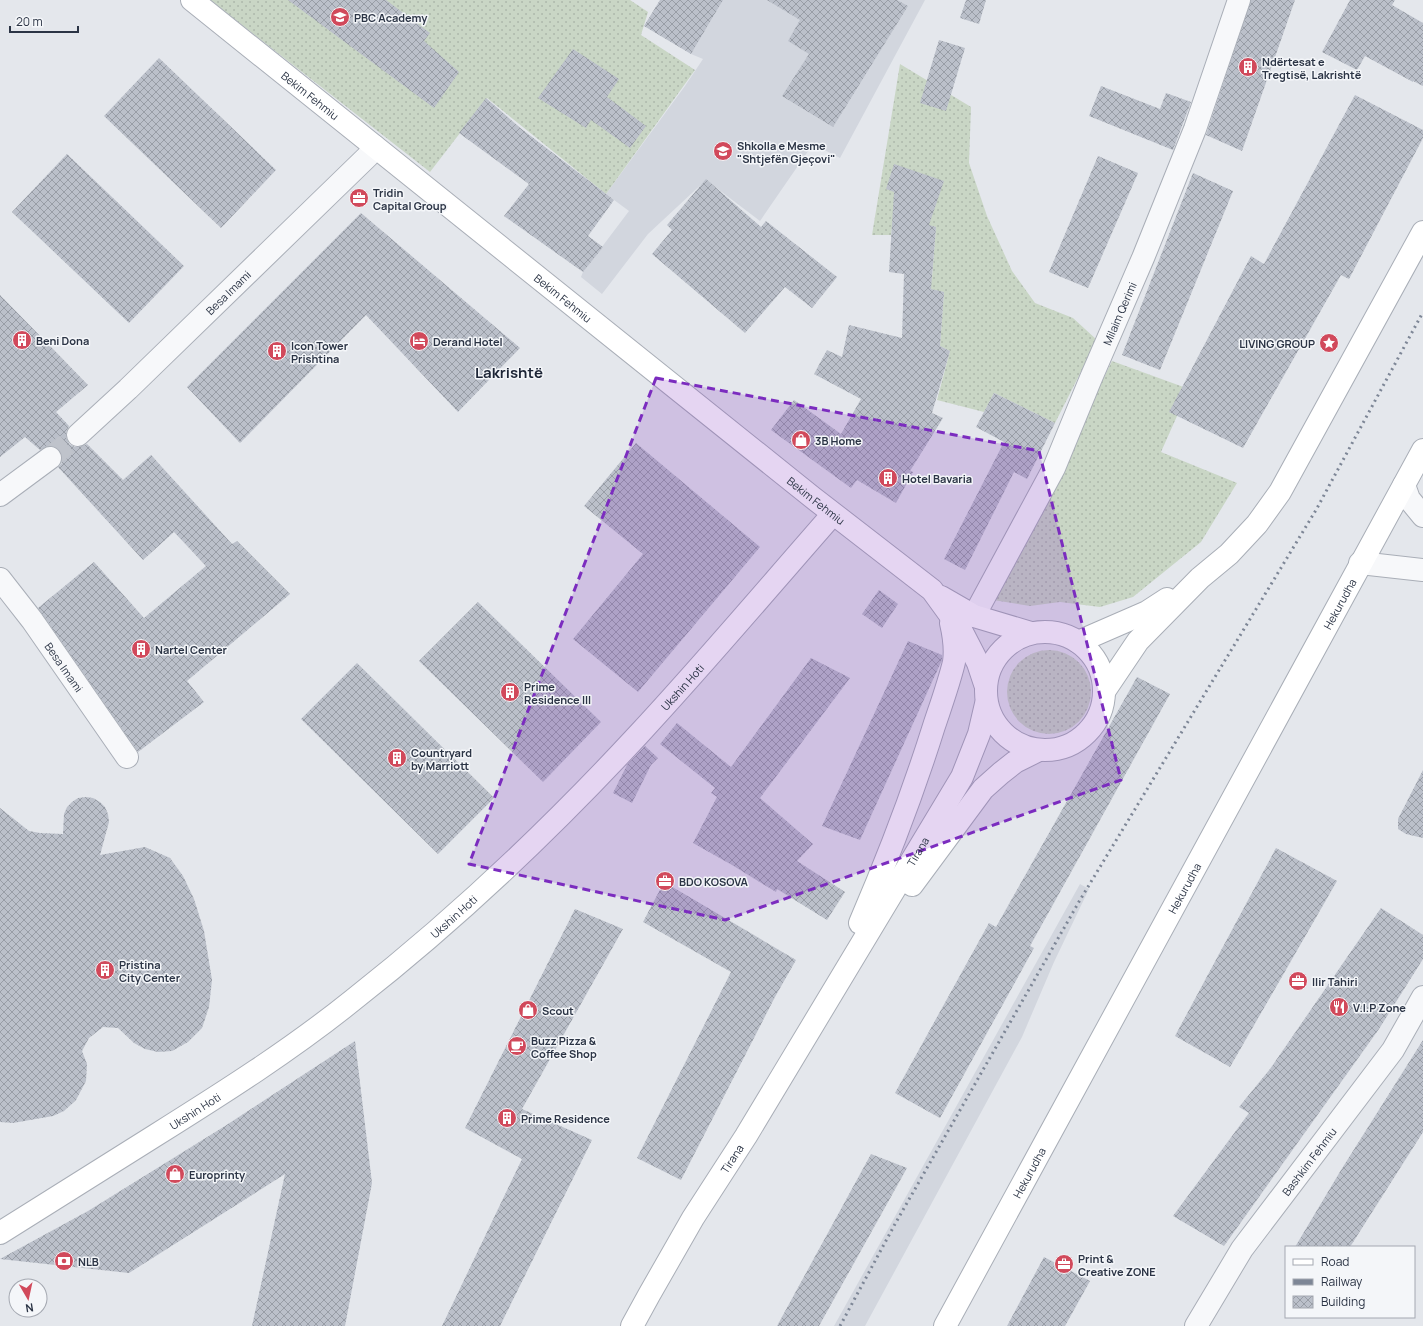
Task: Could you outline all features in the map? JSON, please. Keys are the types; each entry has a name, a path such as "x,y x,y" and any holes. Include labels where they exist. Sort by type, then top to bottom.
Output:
{"main road":[{"name":"Bekim Fehmiu","path":"192,0 936,595 974,616 1030,633"},
{"path":"1105,690 1138,640 1200,578 1229,554 1257,524 1280,492 1423,232"},
{"name":"Hekurudha","path":"945,1326 1423,450"},
{"name":"Ukshin Hoti","path":"0,1233 236,1085 291,1047 404,959 448,921 574,802 704,663 833,514"},
{"path":"1078,642 1147,612 1200,578"},
{"name":"Bekim Fehmiu","path":"936,595 961,630 978,663 986,694"},
{"path":"832,991 892,847 912,794 954,661 955,640 950,620 936,595"},
{"path":"1030,633 1058,633 1078,642 1093,656 1101,670 1105,690 1102,710 1092,728 1076,742 1058,750 1037,751 1020,745 1004,735 993,721 986,694 991,666 1002,649 1015,640 1030,633"},
{"name":"Tirana","path":"632,1326 693,1218 746,1136 962,777 980,734 986,694"},
{"name":"Tirana","path":"832,991 983,789 1001,772 1015,762 1037,751"}],"street":[{"name":"Milaim Qerimi","path":"974,616 1054,468 1143,258 1195,129 1239,0"},
{"name":"Besa Imami","path":"78,435 128,389 368,156 374,146"},
{"path":"0,494 50,458"},
{"path":"1404,485 1409,499 1423,516"},
{"path":"1360,564 1423,570"},
{"name":"Besa Imami","path":"0,579 32,620 127,757"},
{"name":"Bashkim Fehmiu","path":"1196,1326 1242,1249 1393,1050 1423,997"}],"highlighted area":[{"path":"656,378 1039,451 1121,780 725,920 469,864"}],"shaded area":[{"name":"Shkolla e Mesme \"Shtjefën Gjeçovi\"","path":"712,0 925,0 840,158 813,144 760,221 706,180 648,234 602,294 581,277 583,272 629,211 606,194 703,59 691,54 720,5"},
{"path":"1080,884 1089,889 1054,962 1022,1037 865,1326 834,1326"}],"green space":[{"path":"210,0 630,0 648,12 641,35 695,70 606,194 487,98 430,172"},
{"path":"900,64 971,107 969,163 987,216 1012,271 1035,303 1073,318 1097,340 1055,423 994,393 984,412 937,400 950,351 940,346 944,292 928,289 932,278 936,227 893,219 891,235 872,235"},
{"path":"1112,361 1189,389 1161,452 1237,483 1201,542 1133,597 1100,607 1060,602 1030,606 993,600"},
{"path":"1049,650 1065,653 1079,662 1088,676 1091,692 1088,708 1079,722 1065,731 1049,734 1033,731 1019,722 1010,708 1007,692 1010,676 1019,662 1033,653"}],"building":[{"path":"288,0 386,0 430,33 424,41 459,72 434,108"},
{"path":"660,0 723,0 691,54 644,26"},
{"path":"767,0 897,0 908,6 833,127 782,96 809,54 788,41 800,20"},
{"path":"966,0 986,0 979,24 960,18"},
{"name":"Ndërtesat e Tregtisë, Lakrishtë","path":"1251,0 1295,0 1242,151 1206,135"},
{"path":"1350,0 1395,0 1392,5 1423,23 1423,86 1365,56 1357,70 1322,52"},
{"path":"939,40 965,48 946,111 920,103"},
{"path":"573,49 619,79 607,97 646,126 630,148 591,120 586,128 538,98"},
{"path":"159,58 276,170 221,228 104,116"},
{"path":"1101,86 1160,109 1166,93 1191,102 1173,150 1089,116"},
{"path":"1355,95 1423,130 1423,138 1349,279 1341,275 1243,448 1169,412 1251,256 1264,264"},
{"path":"486,98 519,127 614,200 588,236 603,247 583,272 504,216 529,184 459,133"},
{"path":"67,154 184,266 129,323 12,212"},
{"path":"1098,156 1138,173 1088,288 1049,272"},
{"path":"894,164 944,181 929,225 936,227 931,289 944,292 940,346 950,351 932,413 943,418 910,471 913,472 896,503 857,480 851,488 771,430 794,400 841,434 861,399 814,374 827,350 842,357 849,325 902,338 904,274 889,272 894,192 886,189"},
{"path":"1193,173 1233,191 1160,370 1122,355"},
{"path":"706,179 761,227 766,221 837,277 812,308 785,287 745,333 652,254 672,230 667,225"},
{"name":"Icon Tower Prishtina","path":"361,213 520,348 458,412 366,315 240,443 187,387"},
{"path":"0,295 88,385 56,412 69,426 66,432 66,437 69,444 75,447 80,447 87,444 123,480 151,455 232,544 237,541 290,594 187,681 204,702 138,752 38,608 94,562 144,618 206,566 174,532 143,560 58,467 62,463 62,456 60,450 55,447 48,446 40,450 25,437 0,457"},
{"path":"994,393 1055,423 1027,479 1014,472 965,570 944,559 1004,442 976,427"},
{"path":"636,443 760,547 638,692 573,639 643,554 584,506"},
{"path":"879,590 898,604 882,628 862,614"},
{"name":"Prime Residence III","path":"478,602 601,722 543,782 419,661"},
{"path":"908,641 942,655 942,660 860,840 822,826"},
{"path":"811,658 850,678 760,798 813,844 797,861 845,892 827,920 777,889 776,892 693,843 717,797 711,793 715,788 660,744 677,723 731,767"},
{"name":"Countryard by Marriott","path":"357,663 494,798 438,854 301,719"},
{"path":"1137,677 1170,694 1030,946 1034,948 940,1118 895,1093 989,923 996,927"},
{"path":"645,746 658,758 651,765 632,803 613,793 627,765"},
{"path":"1423,770 1423,838 1406,834 1398,829 1398,819"},
{"name":"Pristina City Center","path":"78,798 93,798 100,802 105,807 108,814 109,822 100,855 145,847 170,858 183,876 194,899 204,931 212,980 209,1007 202,1028 188,1042 172,1051 158,1052 145,1049 134,1043 118,1028 103,1027 89,1038 82,1051 87,1064 86,1081 76,1100 64,1111 53,1116 13,1123 0,1122 0,808 29,831 63,834 64,814 67,807"},
{"path":"1276,848 1337,881 1230,1067 1175,1036"},
{"path":"664,882 796,960 775,997 681,1180 637,1158 731,972 643,922"},
{"path":"1381,908 1423,935 1423,959 1379,1029 1224,1246 1173,1216 1249,1113 1239,1107 1270,1069"},
{"name":"Prime Residence","path":"575,909 623,929 522,1109 592,1140 500,1326 442,1326 522,1159 465,1128"},
{"path":"1423,1040 1423,1132 1351,1246 1296,1246 1341,1170"},
{"path":"355,1041 372,1183 345,1326 252,1326 285,1174 129,1273 0,1259 88,1211 225,1126"},
{"path":"871,1154 907,1168 819,1326 777,1326"},
{"path":"1044,1257 1090,1281 1065,1326 1007,1326"}],"tunnel":[{"path":"50,458 78,435"}],"railway":[{"path":"840,1326 895,1224 1080,900 1316,510 1423,312"}],"place":[{"name":"PBC Academy","path":"340,17"},
{"name":"Ndërtesat e Tregtisë, Lakrishtë","path":"1248,67"},
{"name":"Shkolla e Mesme \"Shtjefën Gjeçovi\"","path":"723,151"},
{"name":"Tridin Capital Group","path":"359,198"},
{"name":"Beni Dona","path":"22,340"},
{"name":"Derand Hotel","path":"419,341"},
{"name":"LIVING GROUP","path":"1329,343"},
{"name":"Icon Tower Prishtina","path":"277,351"},
{"name":"3B Home","path":"801,440"},
{"name":"Hotel Bavaria","path":"888,478"},
{"name":"Nartel Center","path":"141,649"},
{"name":"Prime Residence III","path":"510,692"},
{"name":"Countryard by Marriott","path":"397,758"},
{"name":"BDO KOSOVA","path":"665,881"},
{"name":"Pristina City Center","path":"105,970"},
{"name":"Ilir Tahiri","path":"1298,981"},
{"name":"V.I.P Zone","path":"1339,1007"},
{"name":"Scout","path":"528,1010"},
{"name":"Buzz Pizza & Coffee Shop","path":"517,1046"},
{"name":"Prime Residence","path":"507,1118"},
{"name":"Europrinty","path":"175,1174"},
{"name":"NLB","path":"64,1261"},
{"name":"Print & Creative ZONE","path":"1064,1264"}],"district":[{"name":"Lakrishtë","path":"509,372"}]}
